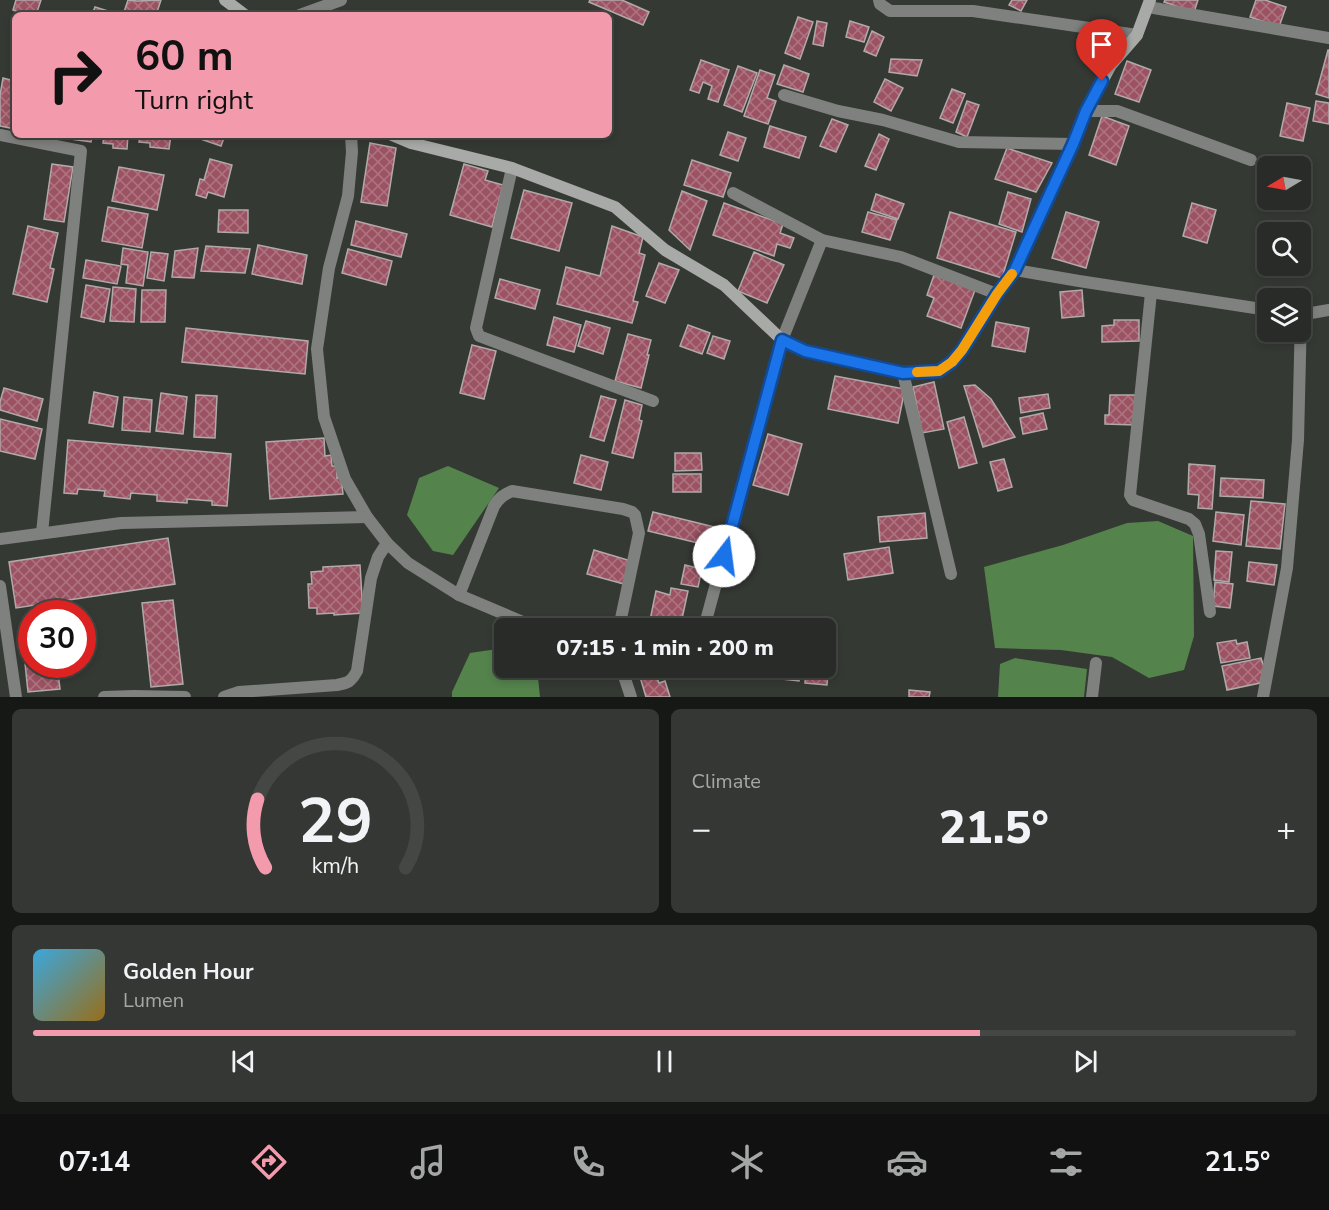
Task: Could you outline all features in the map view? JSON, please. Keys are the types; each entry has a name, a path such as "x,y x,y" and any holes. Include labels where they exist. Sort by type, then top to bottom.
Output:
{"street":[{"path":"225,0 241,12"},
{"path":"308,12 341,0"},
{"path":"879,0 880,4 890,11 973,11 1137,35"},
{"path":"399,138 512,168 615,207 665,250 724,285 782,340 805,351 903,373 939,371 952,362 962,350 1015,270 1086,111 1111,65 1137,35 1149,4 1329,38"},
{"path":"784,95 959,142 1073,144"},
{"path":"1086,111 1117,111 1251,160"},
{"path":"15,138 81,151 42,533"},
{"path":"351,138 348,196 329,268 316,349 324,417 345,479 387,543 408,563 459,595 513,618"},
{"path":"512,168 476,328 477,334 653,401"},
{"path":"733,193 822,240 901,257 997,294"},
{"path":"707,618 782,340 822,240"},
{"path":"1015,270 1257,308"},
{"path":"1151,292 1130,493 1133,500 1189,519 1196,524 1202,547 1209,612"},
{"path":"1311,313 1329,310"},
{"path":"1263,697 1287,568 1298,440 1300,342"},
{"path":"903,373 951,574"},
{"path":"459,595 494,506 499,498 512,491 623,509 635,515 639,533 621,618"},
{"path":"0,539 122,523 368,517"},
{"path":"224,697 239,692 348,683 357,671 371,578 378,557 387,543"},
{"path":"0,586 16,697"},
{"path":"1092,697 1096,663"},
{"path":"622,678 631,697"},
{"path":"104,697 185,697"}],"shaded area":[{"path":"448,466 499,488 453,555 433,551 407,515 419,478"},
{"path":"1158,521 1193,536 1194,636 1184,670 1149,678 1112,657 1061,650 995,648 984,567 1063,545 1127,523"},
{"path":"494,649 494,678 538,678 540,697 452,697 452,692 470,653"},
{"path":"1015,658 1087,669 1084,697 998,697 1000,664"}],"building":[{"path":"16,0 41,0 37,12 13,10"},
{"path":"128,0 161,0 157,12 124,12"},
{"path":"590,0 622,0 649,12 643,25 589,2"},
{"path":"1012,0 1027,0 1021,11 1009,5"},
{"path":"1165,0 1198,0 1194,12 1164,2"},
{"path":"1256,0 1265,0 1286,7 1279,27 1250,17"},
{"path":"95,7 111,12 93,12"},
{"path":"798,17 813,22 800,59 785,53"},
{"path":"817,21 827,23 823,46 813,44"},
{"path":"850,21 869,27 864,42 846,37"},
{"path":"872,31 884,37 876,56 864,51"},
{"path":"1329,50 1329,98 1316,94"},
{"path":"891,59 922,60 917,76 889,72"},
{"path":"701,60 729,70 718,102 708,99 712,86 703,82 699,93 690,90"},
{"path":"1127,61 1151,70 1139,102 1115,94"},
{"path":"784,65 809,74 803,92 777,84"},
{"path":"738,66 757,73 742,112 724,105"},
{"path":"760,70 775,75 767,98 776,101 768,124 744,116"},
{"path":"3,78 12,80 12,128 0,126 0,95"},
{"path":"885,79 903,88 891,111 874,102"},
{"path":"952,89 965,94 953,123 940,118"},
{"path":"967,101 979,105 967,137 956,132"},
{"path":"1316,101 1329,103 1329,124 1313,121"},
{"path":"1287,103 1310,108 1303,141 1280,136"},
{"path":"1102,116 1129,126 1116,165 1089,155"},
{"path":"832,119 848,125 836,152 820,146"},
{"path":"770,126 806,137 799,158 764,147"},
{"path":"728,132 746,138 738,161 720,155"},
{"path":"879,134 889,139 876,170 865,166"},
{"path":"64,138 92,138 91,142"},
{"path":"104,138 128,138 127,149 113,148 113,144 103,143"},
{"path":"140,138 171,138 169,149 150,147 150,143 139,142"},
{"path":"198,138 224,138 221,146"},
{"path":"370,143 396,148 387,206 361,202"},
{"path":"1007,148 1052,163 1036,192 995,179"},
{"path":"210,159 232,165 224,197 208,192 206,198 196,195 200,179 204,180"},
{"path":"692,160 731,173 723,197 684,185"},
{"path":"52,164 73,167 64,222 44,219"},
{"path":"464,164 488,171 485,180 503,185 492,227 450,215"},
{"path":"119,167 164,175 157,210 112,201"},
{"path":"524,190 572,203 559,251 511,238"},
{"path":"682,191 707,201 690,250 669,230"},
{"path":"1008,192 1031,199 1022,232 999,224"},
{"path":"876,194 904,204 898,219 871,210"},
{"path":"724,203 783,224 780,233 794,238 790,248 777,244 774,256 713,235"},
{"path":"1192,203 1216,210 1207,243 1183,236"},
{"path":"108,207 148,214 142,248 102,241"},
{"path":"219,210 248,210 248,233 218,232"},
{"path":"868,212 897,220 890,240 862,232"},
{"path":"950,212 1016,232 1002,278 937,258"},
{"path":"1066,212 1099,222 1086,268 1052,258"},
{"path":"356,221 407,234 401,257 351,245"},
{"path":"28,226 58,233 50,268 54,269 47,302 13,294"},
{"path":"612,226 643,237 639,253 645,255 633,301 638,302 632,323 557,304 566,267 600,276"},
{"path":"258,245 307,255 302,284 252,274"},
{"path":"206,246 250,249 245,273 201,271"},
{"path":"123,248 148,252 143,286 126,283 128,265 121,264"},
{"path":"198,248 194,278 172,277 175,251"},
{"path":"348,249 392,261 386,285 342,273"},
{"path":"151,252 168,254 164,281 147,278"},
{"path":"754,252 784,265 767,303 738,291"},
{"path":"86,260 121,266 117,284 83,278"},
{"path":"659,263 679,270 665,303 646,296"},
{"path":"934,275 975,290 961,328 927,316 934,298 927,295"},
{"path":"500,279 540,290 535,309 495,298"},
{"path":"86,285 110,289 104,322 81,317"},
{"path":"113,287 136,289 134,322 110,321"},
{"path":"142,290 166,290 165,322 141,322"},
{"path":"1082,290 1084,316 1062,318 1060,292"},
{"path":"554,317 581,325 574,352 547,345"},
{"path":"1114,320 1139,320 1139,341 1102,342 1102,326 1114,325"},
{"path":"586,321 610,328 603,354 578,346"},
{"path":"996,322 1029,328 1025,352 992,346"},
{"path":"688,325 710,333 702,354 680,346"},
{"path":"186,328 308,341 305,374 182,362"},
{"path":"628,334 651,340 641,388 615,381"},
{"path":"713,336 730,341 724,359 707,353"},
{"path":"472,345 496,351 484,399 460,393"},
{"path":"835,376 905,389 898,423 828,409"},
{"path":"934,382 944,429 922,433 913,387"},
{"path":"975,385 991,399 1015,437 983,447 964,386"},
{"path":"4,388 43,399 37,421 0,410"},
{"path":"94,392 118,397 113,427 89,423"},
{"path":"161,393 187,397 183,434 156,431"},
{"path":"1048,394 1050,408 1021,413 1019,398"},
{"path":"196,395 217,396 215,438 194,437"},
{"path":"1110,395 1135,395 1135,425 1105,424 1105,415 1109,415"},
{"path":"601,396 616,400 604,441 590,437"},
{"path":"124,397 152,400 150,432 122,430"},
{"path":"625,400 642,405 639,420 642,421 633,458 612,453"},
{"path":"1043,413 1047,429 1023,434 1020,418"},
{"path":"964,417 977,463 959,468 947,422"},
{"path":"0,419 42,429 35,459 0,451"},
{"path":"768,434 802,444 788,495 753,485"},
{"path":"324,438 325,456 331,455 332,466 337,466 337,478 341,477 343,494 270,499 266,442"},
{"path":"68,440 231,454 227,506 212,505 212,501 187,499 187,503 157,501 157,495 131,493 130,499 104,496 105,491 78,489 77,494 64,493"},
{"path":"675,453 701,453 702,470 675,471"},
{"path":"581,455 608,462 601,490 574,483"},
{"path":"1004,459 1012,487 998,491 990,462"},
{"path":"1189,464 1215,466 1212,509 1198,508 1199,495 1188,494"},
{"path":"673,474 701,474 701,492 673,492"},
{"path":"1221,478 1264,480 1263,498 1220,496"},
{"path":"1251,501 1285,504 1280,549 1246,546"},
{"path":"653,512 727,530 723,549 648,531"},
{"path":"1216,512 1244,515 1241,545 1213,541"},
{"path":"925,513 927,538 880,542 878,517"},
{"path":"168,538 175,584 69,600 18,600 18,608 16,608 9,562"},
{"path":"889,547 893,573 848,580 844,554"},
{"path":"594,550 631,561 624,584 587,574"},
{"path":"1216,551 1232,552 1229,582 1214,580"},
{"path":"1249,562 1277,565 1274,585 1247,581"},
{"path":"360,565 363,613 317,614 317,608 309,608 308,584 312,584 311,572 323,571 323,567"},
{"path":"685,565 702,569 698,587 681,584"},
{"path":"1215,582 1233,584 1230,608 1213,606"},
{"path":"671,588 688,591 682,618 650,618 656,591 670,595"},
{"path":"173,600 183,684 151,687 142,603"},
{"path":"1236,640 1237,644 1247,642 1250,658 1221,663 1217,643"},
{"path":"1261,658 1264,667 1260,683 1227,690 1222,666"},
{"path":"27,678 59,678 60,689 28,692"},
{"path":"640,678 657,678 659,683 665,681 670,697 646,697"},
{"path":"773,678 799,678 799,681"},
{"path":"805,678 828,678 827,685 805,683"},
{"path":"909,690 930,692 929,697 909,697"}],"slow traffic":[{"path":"917,372 939,371 952,362 1012,274"}],"route":[{"path":"724,556 782,340 805,351 903,373 939,371 952,362 1015,270 1086,111 1102,81"}]}
